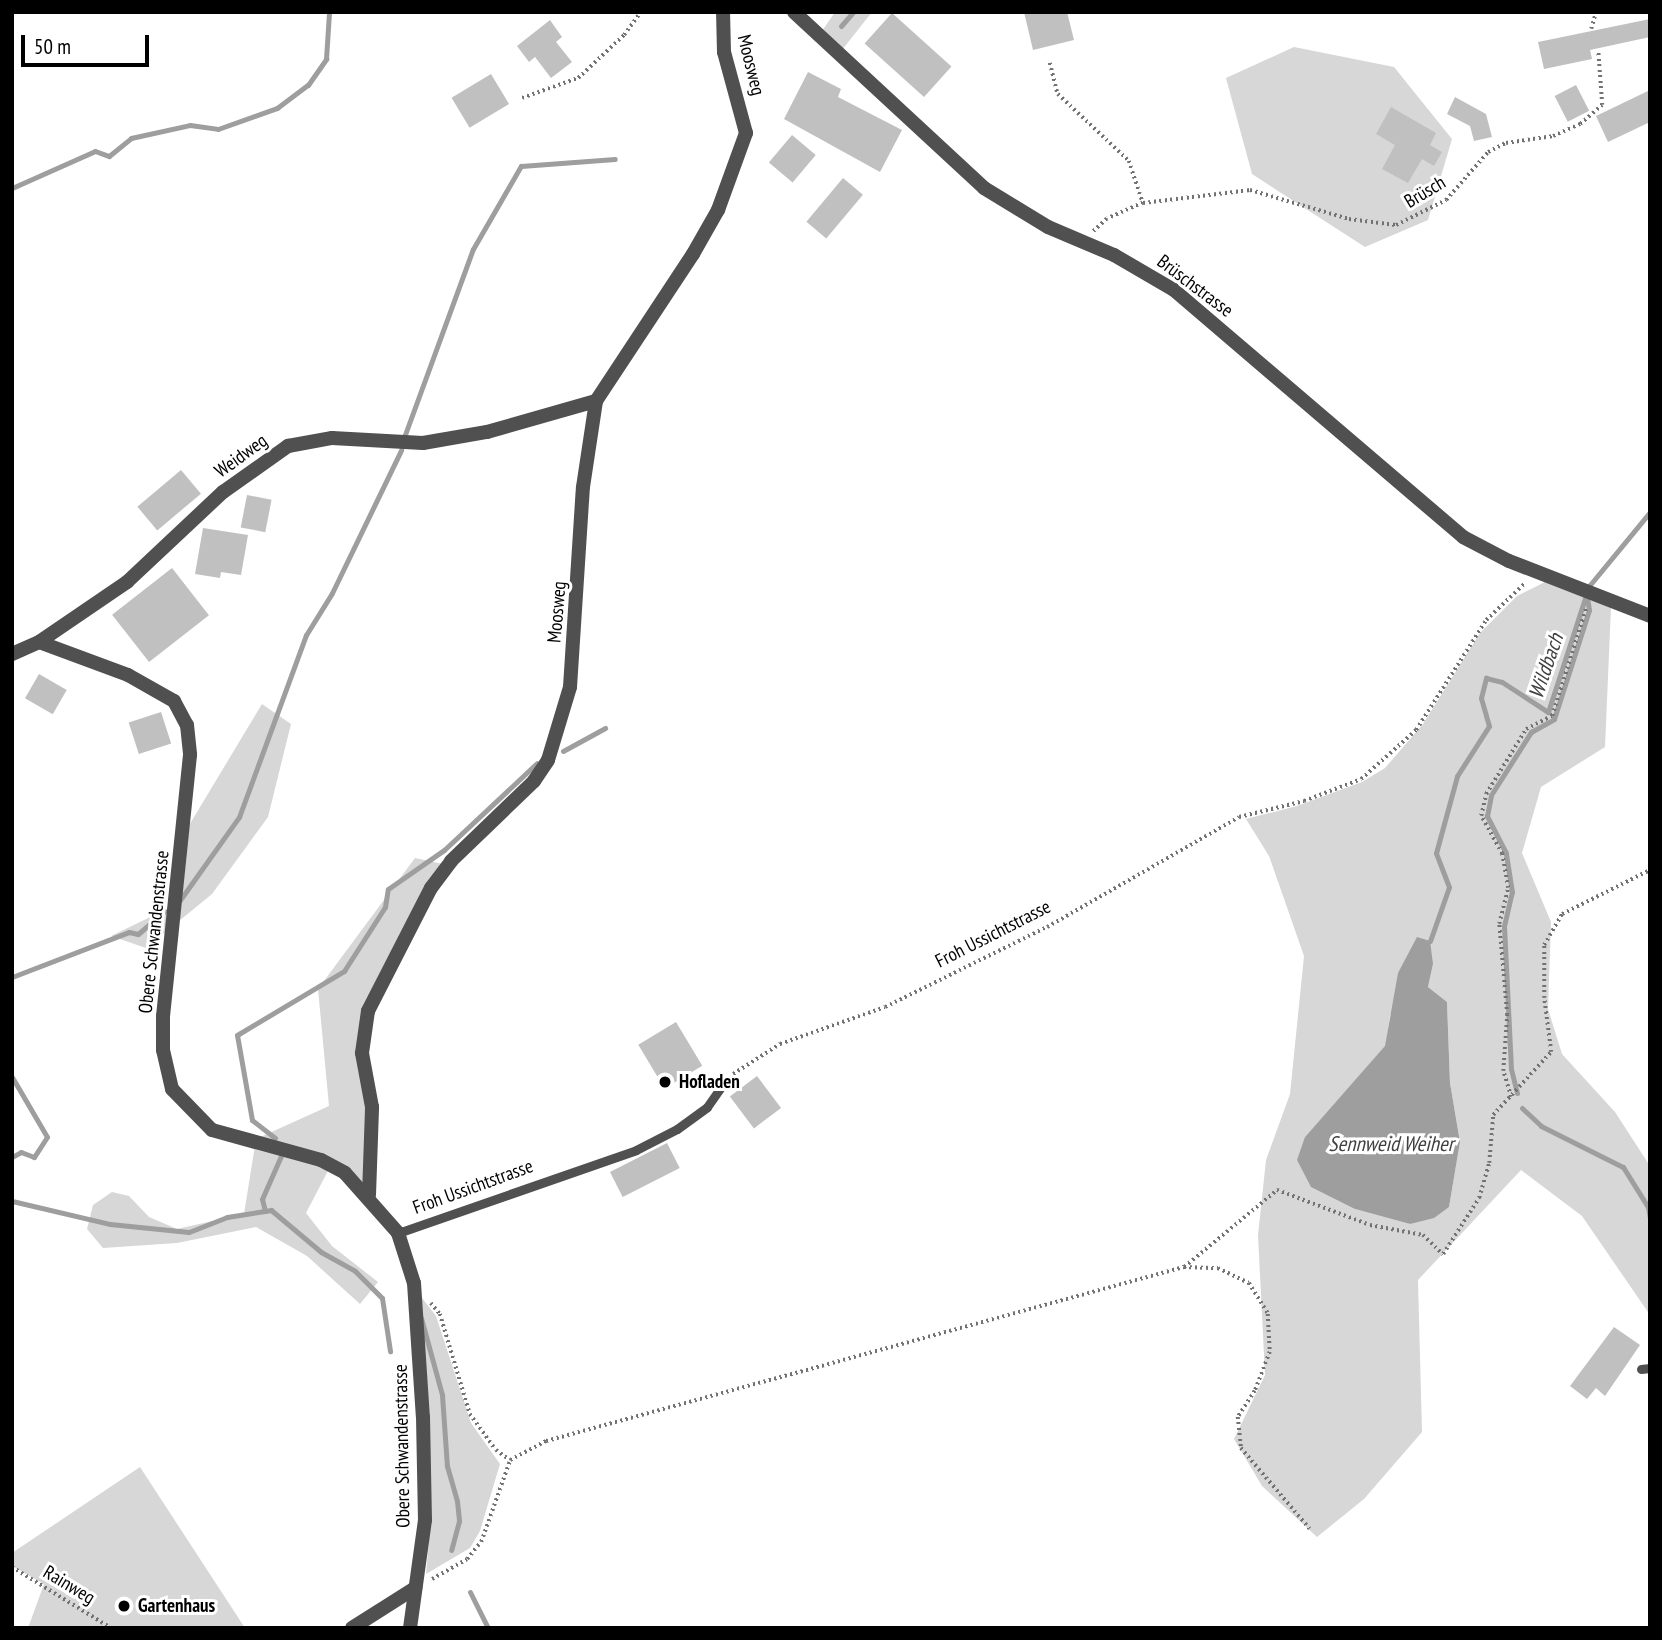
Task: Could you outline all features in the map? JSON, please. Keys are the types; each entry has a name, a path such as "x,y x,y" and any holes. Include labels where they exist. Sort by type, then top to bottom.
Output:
{"street":[{"name":"Moosweg","path":"369,1195 372,1107 362,1053 368,1010 431,888 469,841 534,781 562,726 578,598 587,442 596,401 693,254 718,209 746,133 724,52 723,12"},
{"name":"Brüschstrasse","path":"794,12 984,188 1174,290 1441,522 1484,549 1536,573 1650,617"},
{"name":"Weidweg","path":"39,642 127,582 223,492 288,446 332,438 423,443 487,432 596,401"},
{"path":"12,654 39,642"},
{"name":"Obere Schwandenstrasse","path":"39,642 157,689 174,701 187,725 186,820 171,915 163,1016 163,1050 172,1089 212,1130 321,1160 345,1173 369,1195 398,1233 414,1283 425,1520 410,1628"},
{"path":"352,1628 415,1588"}],"lane":[{"name":"Froh Ussichtstrasse","path":"398,1233 636,1150 677,1129 707,1107 724,1083"}],"path":[{"path":"522,98 578,78 624,35 641,12"},
{"path":"1591,29 1596,12"},
{"name":"Brüsch","path":"1143,203 1250,190 1349,219 1396,225 1446,200 1488,152 1580,124 1602,105 1598,51"},
{"path":"1050,63 1058,94 1129,161 1143,203 1107,219 1083,242"},
{"name":"Froh Ussichtstrasse","path":"724,1083 763,1052 885,1007 1047,927 1239,817 1304,801 1361,779 1416,730 1486,620 1536,573"},
{"path":"1511,1097 1503,1071 1507,1015 1499,924 1508,888 1503,853 1481,816 1486,794 1526,729 1552,716 1586,608"},
{"path":"1184,1267 1276,1190 1370,1225 1423,1235 1443,1254 1479,1198 1489,1163 1493,1115 1551,1052 1544,998 1544,945 1562,914 1650,870"},
{"path":"415,1588 467,1559 481,1542 510,1460 546,1441 1184,1267 1218,1268 1249,1283 1268,1314 1269,1352 1255,1391 1238,1417 1241,1448 1311,1529"},
{"path":"414,1283 440,1314 470,1414 496,1450 510,1460"},
{"name":"Rainweg","path":"12,1567 111,1628"}],"shaded area":[{"path":"835,12 872,12 842,50 822,31"},
{"path":"1294,47 1394,67 1452,139 1428,220 1365,247 1252,174 1226,78"},
{"path":"1545,582 1611,607 1605,747 1541,787 1522,853 1551,922 1548,1009 1562,1054 1615,1112 1650,1166 1650,1315 1582,1216 1521,1170 1418,1280 1422,1432 1364,1499 1317,1537 1262,1486 1234,1439 1265,1375 1258,1235 1266,1160 1290,1094 1304,956 1269,856 1246,819 1297,806 1362,782 1385,768 1423,724 1480,633 1517,596","holes":["1433,964 1428,987 1447,1002 1450,1083 1460,1142 1449,1207 1410,1224 1355,1209 1305,1137 1386,1046 1390,1015"]},
{"path":"262,704 291,724 268,817 212,894 146,948 111,936 169,908 188,827"},
{"path":"415,858 443,864 364,1011 369,1110 366,1187 330,1167 306,1213 332,1246 378,1282 360,1304 307,1256 256,1227 177,1243 103,1248 87,1229 93,1205 112,1192 129,1196 149,1217 177,1229 244,1214 256,1139 329,1106 318,989"},
{"path":"419,1294 436,1316 471,1423 500,1464 480,1531 470,1548 426,1574 429,1541"},
{"path":"140,1467 245,1628 28,1628 44,1584 12,1566 12,1553"}],"water":[{"name":"Sennweid Weiher","path":"1417,937 1430,941 1433,964 1428,987 1447,1002 1450,1083 1460,1142 1449,1207 1434,1218 1410,1224 1355,1209 1311,1187 1297,1160 1305,1137 1385,1046 1398,973"}],"building":[{"path":"1024,12 1067,12 1074,40 1033,50"},
{"path":"892,13 951,67 924,97 865,43"},
{"path":"1650,19 1650,37 1590,50 1592,59 1544,69 1538,42"},
{"path":"550,20 562,37 556,42 572,62 551,78 535,57 529,62 517,46"},
{"path":"808,72 841,89 838,97 902,130 880,172 784,119"},
{"path":"491,74 509,104 470,128 452,98"},
{"path":"1576,85 1589,111 1568,122 1555,96"},
{"path":"1650,90 1650,122 1608,142 1596,116"},
{"path":"1455,97 1486,114 1492,137 1474,141 1470,126 1447,114"},
{"path":"1391,107 1436,133 1430,145 1442,152 1434,166 1422,159 1408,183 1382,169 1395,145 1376,134"},
{"path":"792,135 816,155 793,183 769,163"},
{"path":"843,178 863,195 826,238 806,222"},
{"path":"181,470 201,494 157,530 137,507"},
{"path":"247,495 272,500 265,532 241,527"},
{"path":"203,528 248,535 241,575 221,572 220,578 195,574"},
{"path":"172,568 209,615 149,662 112,615"},
{"path":"39,674 67,690 53,714 25,698"},
{"path":"161,712 171,743 139,754 129,723"},
{"path":"676,1022 702,1066 665,1088 638,1045"},
{"path":"757,1076 781,1108 754,1128 730,1096"},
{"path":"667,1143 680,1168 623,1197 610,1172"},
{"path":"1614,1327 1640,1345 1605,1396 1596,1388 1587,1399 1570,1386"}],"waterway":[{"path":"12,188 95,151 109,156 131,138 190,125 218,129 277,108 308,85 326,59 329,12"},
{"path":"841,26 853,12"},
{"path":"403,440 473,249 521,166 615,159"},
{"path":"180,900 239,817 306,635 332,593 401,450"},
{"name":"Wildbach","path":"1430,941 1449,887 1436,853 1457,776 1489,726 1481,698 1486,678 1502,682 1548,712 1589,586 1650,512"},
{"path":"1517,1093 1511,1069 1504,926 1512,892 1506,853 1487,816 1491,795 1531,732 1554,719 1589,610 1587,597"},
{"path":"563,751 605,728"},
{"path":"275,1138 252,1120 237,1035 344,971 385,907 388,889 444,850 537,763"},
{"path":"12,977 129,932 138,934 164,911"},
{"path":"12,1077 47,1137 34,1157 21,1152 12,1157"},
{"path":"1522,1108 1541,1126 1623,1167 1648,1207 1650,1218"},
{"path":"265,1211 262,1199 281,1156"},
{"path":"12,1201 110,1224 189,1232 227,1217 271,1210 321,1252 355,1271 382,1298 390,1351"},
{"path":"421,1318 442,1395 447,1466 457,1501 459,1521 451,1550"},
{"path":"470,1592 488,1628"}],"place":[{"name":"Hofladen","path":"665,1082"},
{"name":"Gartenhaus","path":"124,1606"}]}
